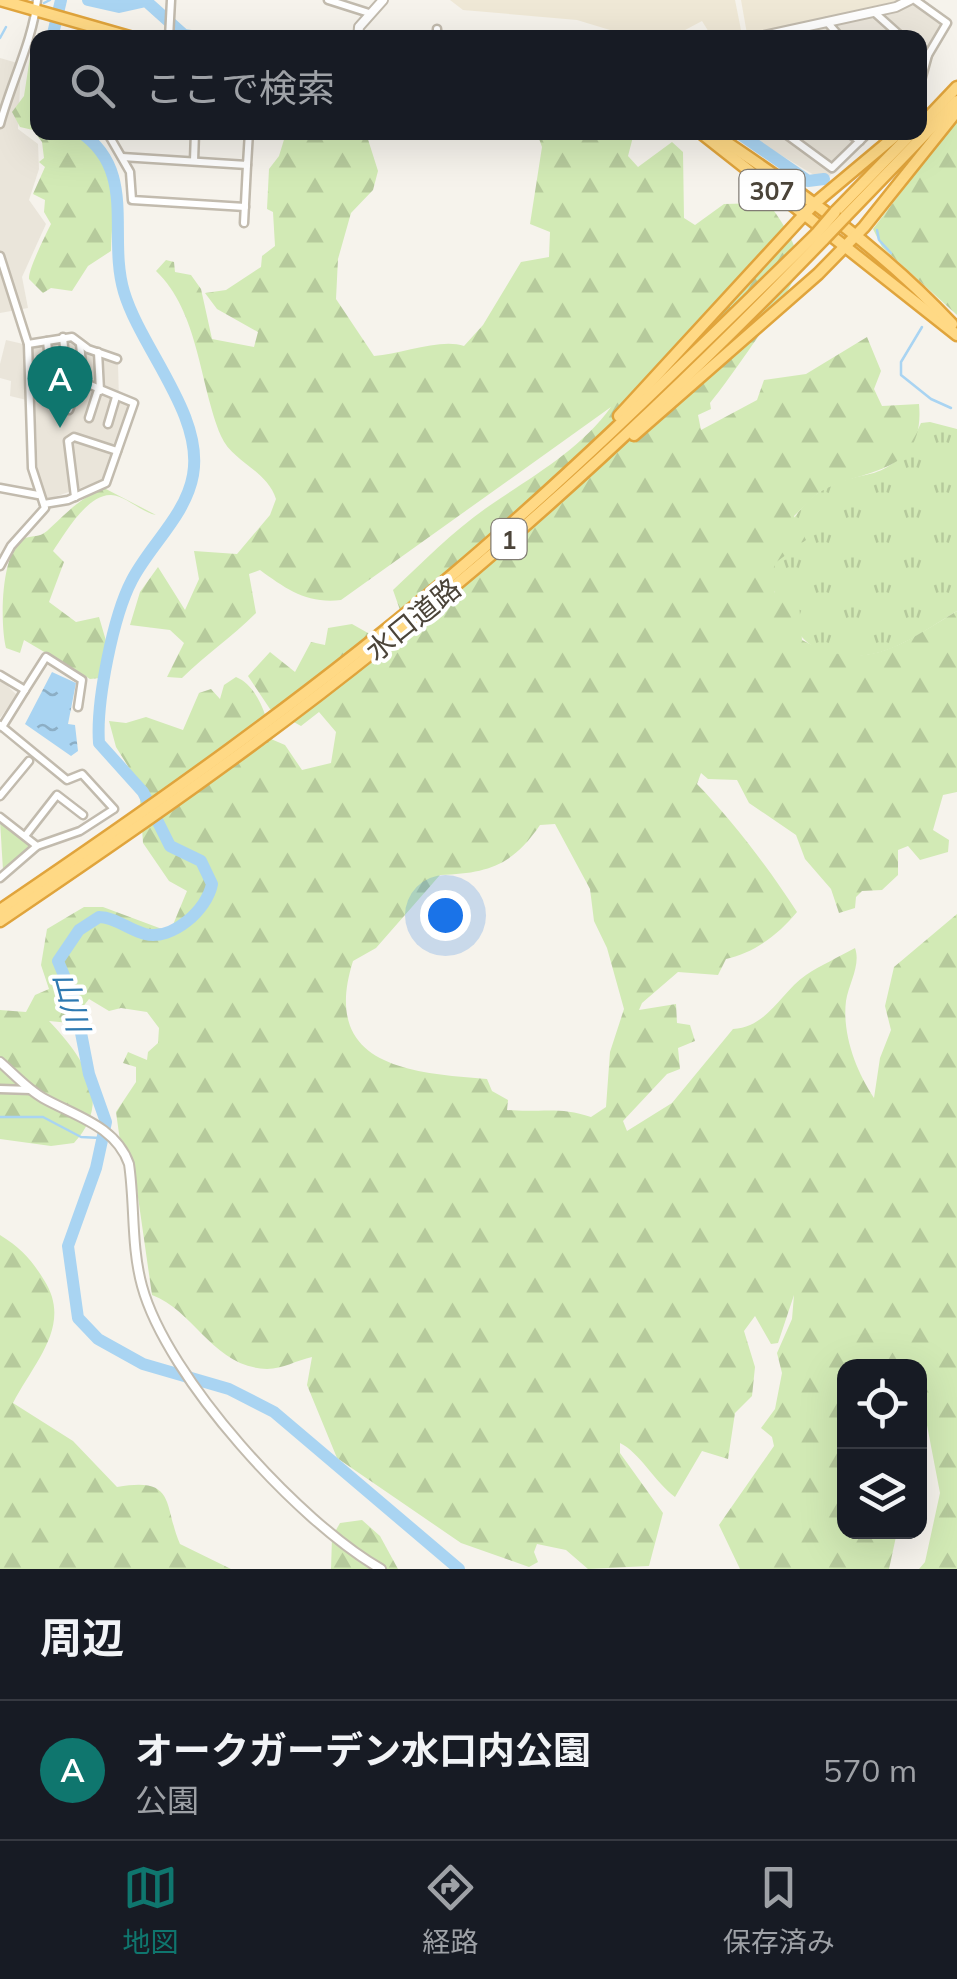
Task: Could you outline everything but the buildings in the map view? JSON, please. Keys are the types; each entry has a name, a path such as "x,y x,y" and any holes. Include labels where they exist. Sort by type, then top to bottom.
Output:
{"highway":[{"path":"0,0 37,5 52,15 104,30"},
{"path":"927,110 957,85"},
{"path":"927,118 957,85"},
{"name":"水口道路","path":"927,130 957,101"},
{"name":"1","path":"615,444 622,444 636,433 846,246 957,111"},
{"name":"307","path":"710,140 957,332"},
{"name":"307","path":"722,140 856,236 957,332"},
{"name":"1","path":"587,455 804,214 890,140"},
{"name":"水口道路","path":"0,921 396,634 615,444 820,236 906,140"},
{"name":"水口道路","path":"840,214 917,140"},
{"path":"872,218 868,234 874,251"},
{"name":"水口道路","path":"164,803 363,648 587,455 820,236"},
{"name":"水口道路","path":"0,910 138,821"}],"street":[{"path":"171,0 171,30"},
{"path":"328,0 369,12"},
{"path":"361,30 369,12 383,0"},
{"path":"797,30 913,0 947,23 927,59"},
{"path":"0,124 37,5"},
{"path":"874,12 895,30"},
{"path":"827,22 834,30"},
{"path":"112,140 134,186 132,200 245,207"},
{"path":"194,162 195,140"},
{"path":"244,223 249,140"},
{"path":"794,140 832,168 860,142 858,140"},
{"path":"122,157 247,166"},
{"path":"0,256 28,344 32,468 44,504"},
{"path":"28,344 63,338 117,358"},
{"path":"63,338 67,378"},
{"path":"47,341 51,380"},
{"path":"69,410 82,382 80,342"},
{"path":"89,418 99,390 98,352"},
{"path":"0,566 44,504 76,497 106,483 134,403 67,378 30,382"},
{"path":"108,424 116,397"},
{"path":"76,497 68,441 74,438 117,451"},
{"path":"0,488 40,495"},
{"path":"0,878 38,846 80,831 114,808 82,774 67,780 1,726 46,657 82,680 78,707"},
{"path":"0,675 25,690"},
{"path":"0,796 29,760"},
{"path":"25,836 58,795 83,815"},
{"path":"0,817 38,846"},
{"path":"0,1062 32,1090 110,1135 129,1164 142,1285 176,1363 192,1386 311,1518 382,1569"},
{"path":"0,1088 32,1090"}],"shaded area":[{"path":"450,0 735,0 741,30 708,30 702,21 685,30 610,30 577,20 463,10"},
{"path":"741,0 902,0 765,30 746,30"},
{"path":"918,0 951,23 927,70 927,30 814,30 905,9"},
{"path":"0,58 21,64 18,129 38,144 39,169 29,200 46,224 22,277 28,308 0,313"},
{"path":"756,140 868,140 824,181"},
{"path":"67,338 118,364 119,400 129,404 103,480 46,500 38,475 35,402 10,396 11,381 0,378 0,364 6,340 32,346"},
{"path":"0,679 17,695 0,718"}],"green space":[{"path":"30,57 30,129 20,127 12,112 24,96"},
{"path":"957,119 957,315 882,247 873,229"},
{"path":"284,140 368,140 378,171 373,190 351,213 338,259 336,299 374,356 433,345 464,346 483,325 521,262 549,257 550,232 530,224 542,147 540,140 632,140 628,156 638,167 672,142 683,152 684,218 695,225 724,204 768,203 792,242 799,266 775,312 710,403 711,409 698,415 701,430 757,400 764,380 806,374 867,337 881,371 874,389 882,406 919,404 918,429 900,459 833,485 794,516 806,540 775,563 774,592 799,603 802,640 845,655 864,655 900,644 957,611 957,792 943,795 933,830 949,840 948,852 920,860 908,846 898,850 898,875 882,890 862,891 856,897 855,908 839,913 831,889 805,859 796,835 749,803 737,780 708,779 701,773 697,784 750,846 797,912 765,942 726,959 718,975 678,972 642,1003 639,1010 676,1004 677,1023 690,1025 695,1041 678,1048 680,1069 667,1074 623,1121 627,1131 672,1103 733,1029 756,1022 806,975 855,948 856,967 846,1001 846,1026 856,1064 874,1098 880,1058 891,1030 885,1006 894,967 957,914 957,1569 919,1569 925,1562 940,1493 927,1425 927,1359 837,1359 837,1539 895,1539 889,1569 740,1569 719,1525 774,1446 772,1437 761,1428 775,1409 782,1373 777,1353 792,1319 794,1295 778,1343 771,1344 755,1316 744,1331 755,1367 752,1396 735,1413 728,1459 702,1451 675,1497 620,1443 620,1453 663,1513 649,1566 588,1569 566,1550 537,1544 534,1552 538,1562 529,1567 461,1543 337,1458 307,1385 312,1357 273,1369 248,1366 218,1349 181,1313 152,1295 133,1162 120,1141 116,1112 136,1082 136,1067 123,1063 128,1052 147,1060 148,1052 158,1043 159,1028 147,1012 121,1008 109,1011 89,999 70,1023 49,1021 73,1049 89,1079 92,1111 86,1127 74,1143 51,1146 0,1139 0,1010 26,1012 35,995 49,989 41,965 47,929 84,907 103,907 170,932 187,891 169,881 143,843 139,784 116,747 109,721 126,723 146,717 183,730 199,693 211,689 220,699 224,685 236,677 256,695 271,739 285,745 302,770 331,763 336,732 319,712 301,726 270,709 248,676 270,652 295,672 311,642 325,645 328,628 352,624 391,646 407,630 393,590 466,523 571,449 611,407 341,600 307,597 260,570 249,574 256,613 182,678 167,677 184,643 170,630 130,625 140,592 158,567 185,610 199,579 194,551 237,554 270,515 276,499 265,480 233,453 221,436 190,327 170,288 156,271 166,260 174,262 175,272 191,275 201,289 212,339 254,347 258,332 217,309 205,293 226,290 261,267 262,256 275,246 273,212 267,209 269,169","holes":["555,824 590,889 594,921 607,948 624,1009 610,1052 606,1107 591,1117 559,1111 507,1110 508,1100 492,1091 487,1079 402,1067 378,1057 360,1043 349,1023 346,996 353,961 376,948 440,875 498,865 519,850 540,825"]},
{"path":"89,141 110,166 111,251 88,266 72,291 51,288 43,293 29,279 51,224 44,212 45,200 33,194 45,167 39,162 44,158 42,142"},
{"path":"921,423 957,429 957,611 904,642 876,653 846,656 816,648 799,634 775,594 773,568 790,524 818,493 886,468 909,445"},
{"path":"104,488 156,515 117,496 102,496 77,517 53,551 64,562 49,602 76,622 99,617 109,651 100,678 90,679 24,640 20,653 6,648 4,588 17,545 25,538 44,533 79,502"},
{"path":"0,821 28,843 29,849 3,870"},
{"path":"0,1235 35,1266 52,1297 54,1312 47,1343 13,1403 73,1441 117,1487 150,1486 159,1490 165,1497 180,1544 231,1569 0,1569"},
{"path":"362,1520 380,1536 398,1569 331,1569 332,1537 340,1523"}],"water":[{"path":"52,672 76,683 68,724 75,725 78,751 71,756 25,724"}],"waterway":[{"path":"44,3 50,0"},
{"name":"山川","path":"54,30 61,0"},
{"path":"88,0 119,7 146,1 178,30"},
{"path":"103,0 130,0"},
{"path":"0,38 6,27"},
{"name":"山川","path":"89,140 109,165 115,185 124,292 180,406 194,452 193,475 183,503 132,580 118,615 103,683 99,743 143,792 170,846 201,861 212,884 196,913 177,928 145,934 99,917 79,930 58,961 75,1002 89,1074 106,1122 96,1168 68,1246 78,1318 98,1339 143,1364 229,1389 274,1412 459,1569"},
{"path":"749,140 808,181 824,179"},
{"path":"877,230 879,240 891,253"},
{"path":"922,327 901,362 901,375 931,399 951,408"},
{"path":"0,1117 43,1117 81,1137 100,1138"}],"place":[{"name":"オークガーデン水口内公園","path":"60,428"}]}
